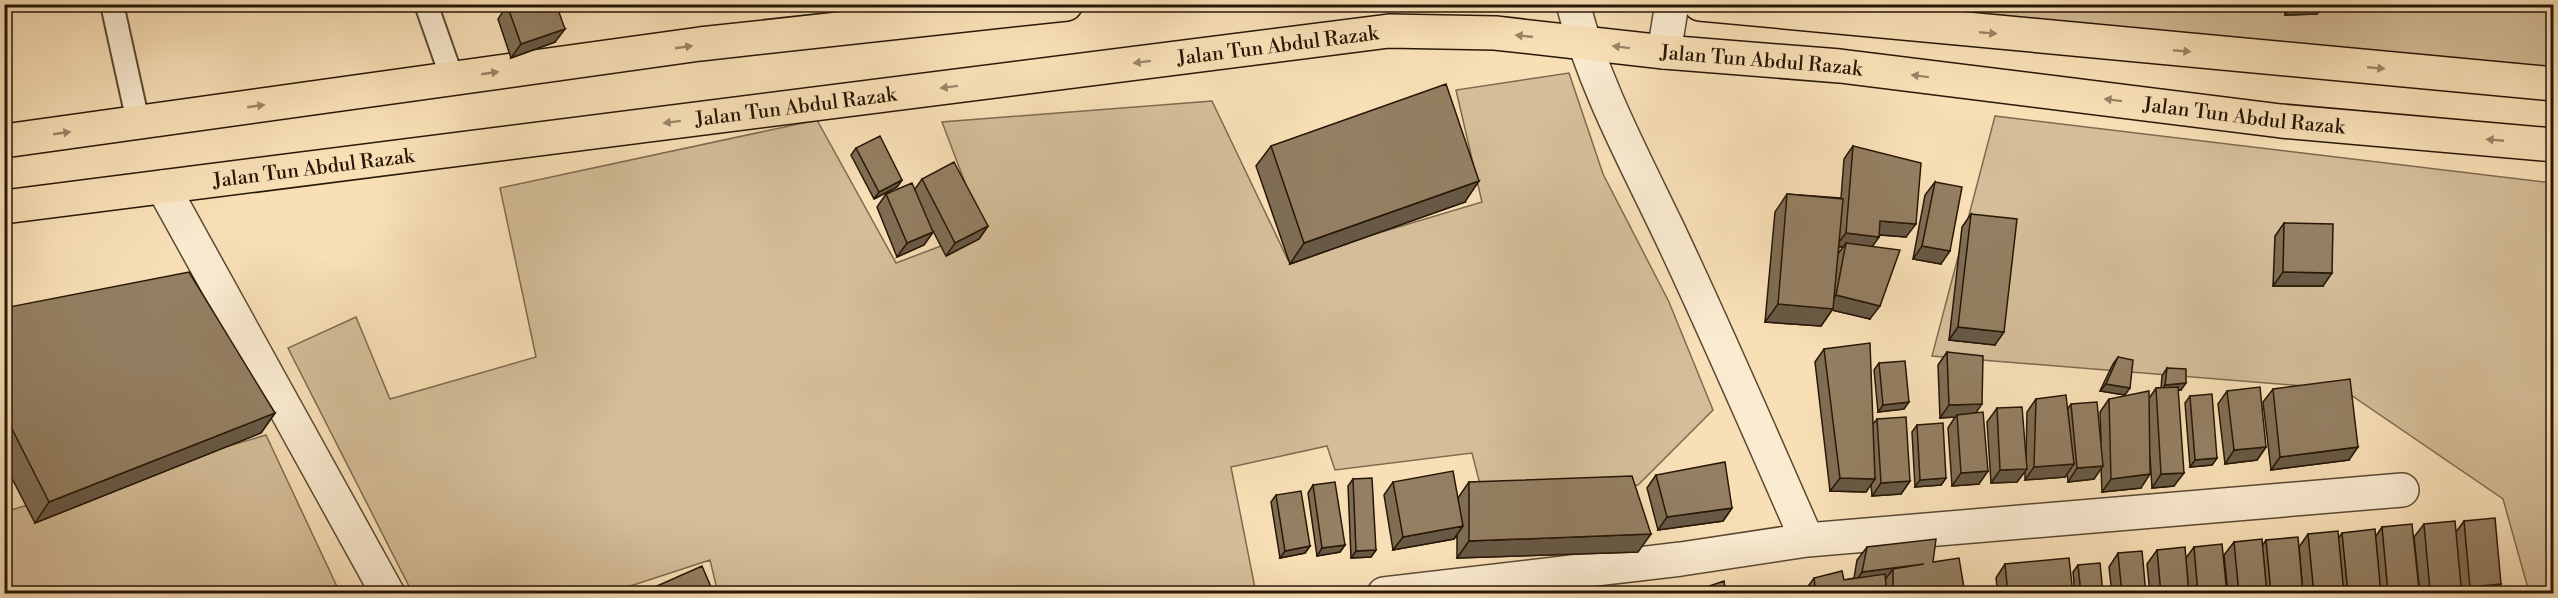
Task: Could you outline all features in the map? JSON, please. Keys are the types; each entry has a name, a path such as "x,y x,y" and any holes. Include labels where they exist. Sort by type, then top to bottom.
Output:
{"main road":[{"path":"4,141 700,44 1066,4"},
{"path":"1700,4 2553,84"},
{"name":"Jalan Tun Abdul Razak","path":"4,207 1389,31 1495,33 1664,52 1840,66 2281,121 2553,145"}],"street":[{"path":"1573,4 1582,42 1610,107 1725,351 1807,540"},
{"path":"1664,52 1672,4"},
{"path":"163,187 387,594"},
{"path":"1384,594 1681,559 1807,540 2402,490"}],"lane":[{"path":"112,4 138,122"},
{"path":"426,4 452,78"}],"shaded area":[{"path":"1751,5 2553,5 2553,91"},
{"path":"1569,73 1603,174 1669,302 1713,410 1638,485 1487,512 1472,453 1335,470 1327,446 1231,467 1256,593 718,593 710,560 609,593 413,594 288,348 356,317 390,399 536,357 500,188 817,120 896,263 983,230 942,122 1212,101 1288,260 1482,202 1456,90"},
{"path":"1995,116 2553,183 2553,590 2529,592 2503,499 2342,389 1932,356"},
{"path":"266,435 340,593 5,593 4,498 11,510"}],"building":[{"path":"556,4 565,29 521,44 507,5"},
{"path":"2290,4 2322,4 2322,7 2290,8"},
{"path":"1446,84 1479,181 1304,243 1271,146"},
{"path":"880,136 902,180 879,192 856,148"},
{"path":"1853,146 1921,163 1916,224 1880,221 1879,237 1846,233"},
{"path":"954,162 988,226 955,243 922,179"},
{"path":"1935,182 1962,187 1950,251 1922,246"},
{"path":"912,183 933,232 907,243 886,194"},
{"path":"1787,194 1843,199 1833,309 1778,304"},
{"path":"1971,214 2017,219 2004,332 1958,327"},
{"path":"2284,223 2333,224 2332,273 2283,272"},
{"path":"1846,243 1900,250 1880,306 1836,295"},
{"path":"189,272 275,413 49,502 4,413 4,308"},
{"path":"1870,343 1875,479 1840,478 1824,349"},
{"path":"1947,352 1983,356 1982,404 1949,405"},
{"path":"2118,357 2133,360 2130,388 2106,384"},
{"path":"1905,361 1909,402 1883,405 1879,363"},
{"path":"2167,368 2186,369 2186,383 2165,385"},
{"path":"2350,379 2358,447 2280,457 2273,389"},
{"path":"2178,387 2184,473 2161,474 2156,388"},
{"path":"2260,387 2266,447 2234,450 2227,391"},
{"path":"2149,391 2150,474 2111,479 2109,399"},
{"path":"2212,394 2217,458 2195,460 2190,396"},
{"path":"2066,395 2074,464 2034,467 2036,399"},
{"path":"2097,402 2103,466 2077,468 2071,404"},
{"path":"2022,407 2027,469 2000,470 1997,408"},
{"path":"1983,412 1988,471 1961,473 1957,415"},
{"path":"1906,417 1910,481 1881,483 1877,419"},
{"path":"1943,423 1946,478 1920,480 1917,425"},
{"path":"1725,462 1732,508 1667,517 1656,475"},
{"path":"1453,471 1463,526 1403,537 1393,482"},
{"path":"1632,476 1651,534 1469,541 1469,482"},
{"path":"1372,478 1376,550 1356,551 1353,479"},
{"path":"1335,482 1345,545 1322,548 1313,485"},
{"path":"1301,491 1310,546 1285,551 1276,495"},
{"path":"2495,518 2501,584 2470,587 2464,521"},
{"path":"2455,521 2461,586 2430,590 2424,524"},
{"path":"2412,524 2419,589 2388,593 2382,527"},
{"path":"2375,529 2381,594 2348,594 2342,533"},
{"path":"2338,531 2344,594 2314,594 2308,534"},
{"path":"2298,537 2303,594 2271,594 2266,540"},
{"path":"1936,539 1933,562 1959,558 1965,594 1893,594 1893,569 1924,564 1862,572 1867,547"},
{"path":"2262,539 2267,594 2239,594 2234,542"},
{"path":"2222,544 2227,594 2198,594 2194,547"},
{"path":"2185,547 2189,594 2161,594 2157,550"},
{"path":"2142,551 2146,594 2122,594 2118,553"},
{"path":"2069,558 2073,594 2008,594 2005,564"},
{"path":"2100,563 2103,594 2081,594 2078,565"},
{"path":"702,566 714,594 639,594"},
{"path":"1842,571 1844,580 1885,574 1887,594 1816,594 1814,578"},
{"path":"1724,581 1726,594 1686,594"}]}
